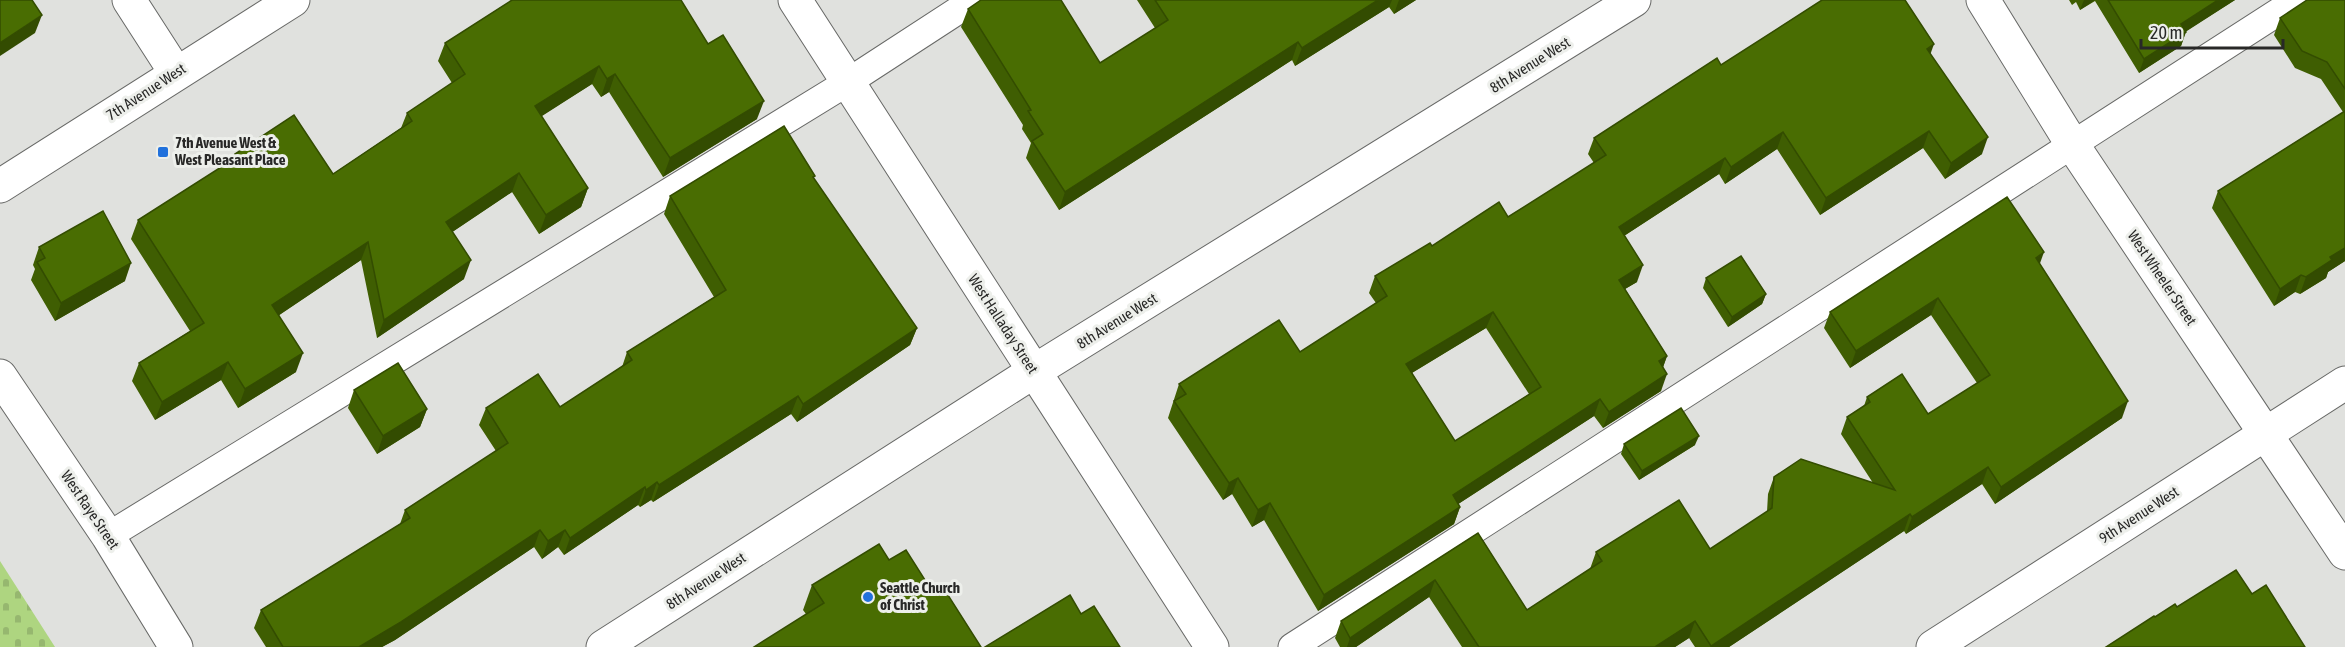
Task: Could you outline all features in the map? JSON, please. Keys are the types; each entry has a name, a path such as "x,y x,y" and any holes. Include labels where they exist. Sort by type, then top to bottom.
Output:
{"street":[{"path":"129,0 176,73"},
{"name":"7th Avenue West","path":"0,186 293,0"},
{"name":"West Halladay Street","path":"795,0 1212,647"},
{"name":"8th Avenue West","path":"603,647 1033,372 1634,0"},
{"name":"West Wheeler Street","path":"1983,0 2072,144 2345,553"},
{"name":"West Raye Street","path":"0,376 108,537 176,647"},
{"name":"9th Avenue West","path":"1933,647 2345,383"}],"lane":[{"path":"108,537 848,82 974,0"},
{"path":"1292,647 2297,0"}],"green space":[{"path":"0,561 55,647 0,647"}],"building":[{"path":"0,0 32,0 42,15 0,43"},
{"path":"512,0 681,0 708,44 723,35 764,101 670,158 615,74 607,79 599,66 535,106 588,188 546,215 519,173 446,222 471,260 384,320 368,242 272,305 303,353 245,389 228,362 162,402 139,363 204,323 138,220 237,157 235,154 294,115 333,174 412,121 407,113 465,74 445,43"},
{"path":"981,0 1061,0 1100,63 1168,20 1155,0 1378,0 1302,48 1298,42 1065,192 1032,141 1043,134 1028,111 1031,110 968,9"},
{"path":"1822,0 1905,0 1934,44 1927,49 1988,137 1951,163 1929,131 1826,198 1783,132 1731,167 1725,158 1619,227 1643,265 1619,280 1667,356 1659,361 1667,374 1609,412 1600,399 1453,495 1460,507 1324,595 1270,503 1258,510 1238,478 1229,483 1174,401 1186,394 1179,384 1279,320 1300,352 1387,296 1375,276 1430,243 1432,246 1499,202 1508,217 1606,155 1594,138 1717,58 1721,65","holes":["1493,312 1541,387 1455,441 1406,364"]},
{"path":"2108,0 2218,0 2181,24 2186,32 2144,59"},
{"path":"2307,0 2345,0 2345,89 2327,62 2302,51 2280,18"},
{"path":"2345,111 2345,248 2330,257 2332,260 2306,277 2301,275 2280,289 2218,191"},
{"path":"784,126 815,176 813,177 917,328 803,404 798,396 659,485 657,482 646,490 645,487 570,538 565,530 548,541 540,530 401,622 359,647 283,647 261,610 410,518 405,510 508,443 486,408 538,374 560,407 632,360 627,352 726,290 670,196"},
{"path":"2007,197 2044,252 2036,258 2128,401 2001,487 1988,467 1912,517 1910,514 1711,646 1695,621 1655,647 1479,647 1435,580 1350,638 1341,621 1478,533 1527,610 1602,561 1596,552 1679,500 1710,549 1772,508 1774,477 1801,459 1895,490 1847,417 1870,402 1867,397 1902,374 1928,414 1990,375 1938,298 1856,351 1830,312"},
{"path":"103,211 131,263 61,303 37,262 45,258 39,247"},
{"path":"1741,256 1766,294 1732,317 1706,278"},
{"path":"398,363 427,409 383,436 354,390"},
{"path":"1681,408 1699,436 1642,471 1624,444"},
{"name":"Seattle Church of Christ","path":"879,544 889,560 906,550 930,588 948,595 981,647 754,647 824,603 812,585"},
{"path":"2236,570 2252,594 2266,585 2305,647 2106,647 2154,616 2175,604 2177,607"},
{"path":"1070,595 1081,614 1094,606 1120,647 985,647"}],"place":[{"name":"7th Avenue West & West Pleasant Place","path":"163,152"},
{"name":"Seattle Church of Christ","path":"868,597"}]}
